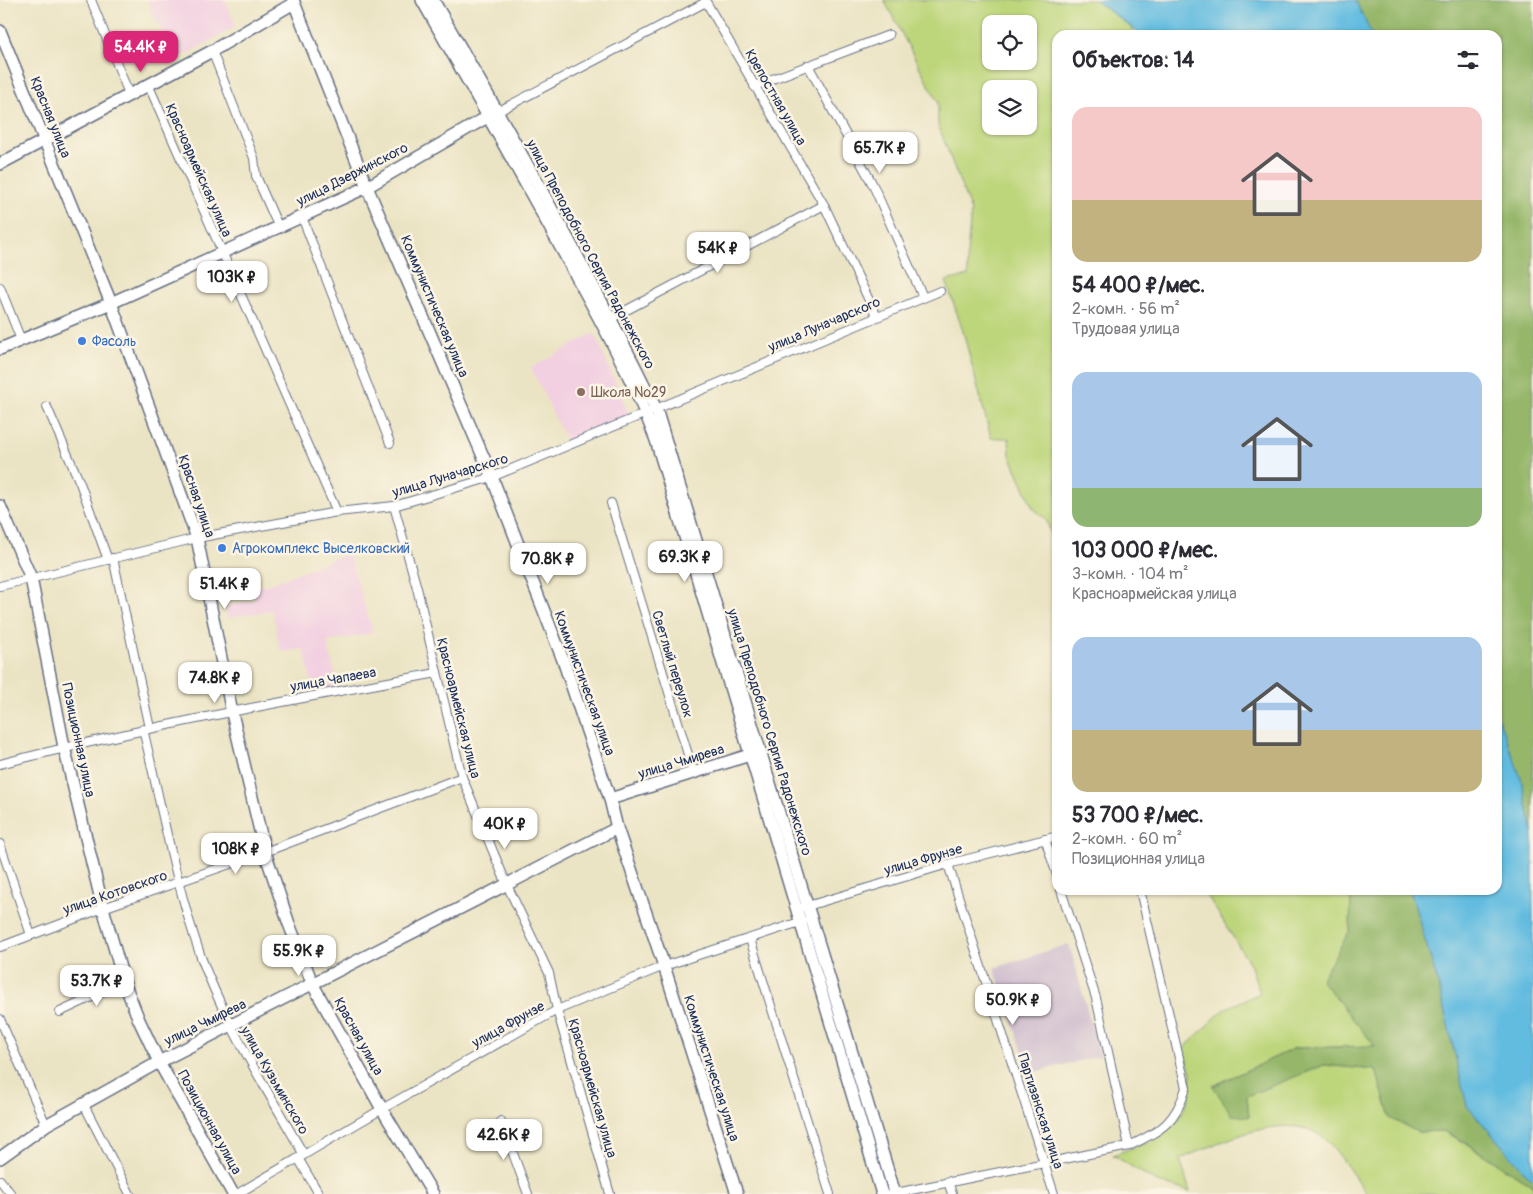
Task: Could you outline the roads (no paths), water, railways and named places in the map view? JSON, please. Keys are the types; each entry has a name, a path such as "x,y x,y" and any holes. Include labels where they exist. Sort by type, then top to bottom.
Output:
{"street":[{"path":"90,0 129,94"},
{"name":"улица Преподобного Сергия Радонежского","path":"422,0 494,114"},
{"name":"улица Преподобного Сергия Радонежского","path":"433,0 606,320 630,376 651,411 656,440 893,1194"},
{"name":"улица Дзержинского","path":"0,349 111,303 368,186 494,114 705,1"},
{"name":"Крепостная улица","path":"705,1 824,206 876,315"},
{"path":"0,164 212,51 293,2"},
{"name":"Коммунистическая улица","path":"293,2 368,186 492,477 563,660 610,799 617,828 664,966 736,1194"},
{"name":"Красная улица","path":"0,31 111,303 197,538 232,712 266,852 289,924 313,985 382,1109 433,1194"},
{"path":"754,86 889,35"},
{"path":"212,51 254,158 256,176 279,228"},
{"path":"808,65 874,185 923,297"},
{"name":"Красноармейская улица","path":"148,84 337,512"},
{"path":"606,320 824,206"},
{"path":"302,217 390,443"},
{"path":"0,287 21,340"},
{"name":"улица Луначарского","path":"0,586 197,538 337,512 394,506 492,477 876,315 940,290"},
{"name":"улица Кузьминского","path":"48,407 110,559 180,883 201,956 230,1026 301,1156 319,1194"},
{"name":"Светлый переулок","path":"611,503 694,774"},
{"name":"Позиционная улица","path":"0,506 31,578 64,747 102,908 124,982 159,1062 233,1194"},
{"name":"Красноармейская улица","path":"394,506 417,588 462,777 507,885 549,973 610,1194"},
{"name":"улица Чапаева","path":"0,764 146,728 261,705 437,674"},
{"name":"улица Чмирева","path":"610,799 694,774 755,753"},
{"name":"улица Котовского","path":"0,947 102,908 180,883 266,852 462,777"},
{"name":"улица Чмирева","path":"0,1158 46,1125 159,1062 617,828"},
{"name":"улица Фрунзе","path":"802,907 948,864 1052,837"},
{"path":"1045,839 1052,860"},
{"path":"0,844 31,935"},
{"name":"Партизанская улица","path":"948,864 1045,1161 1054,1194"},
{"path":"1063,895 1096,998 1129,1146"},
{"path":"893,1194 1045,1161 1129,1146 1154,1134 1179,1110 1186,1088 1141,895"},
{"name":"улица Преподобного Сергия Радонежского","path":"806,920 882,1194"},
{"name":"улица Фрунзе","path":"237,1194 382,1109 558,1010 664,966 806,920"},
{"path":"750,939 830,1194"},
{"path":"60,1012 124,982"},
{"path":"0,1019 46,1125"},
{"path":"83,1103 130,1194"},
{"path":"501,1121 528,1194"},
{"path":"0,1180 11,1194"},
{"path":"948,1182 952,1194"}],"water":[{"path":"1095,0 1355,0 1370,30 1135,30"},
{"path":"1502,728 1521,778 1533,832 1533,1181 1467,1106 1438,983 1412,895 1502,895"}],"place":[{"name":"Фасоль","path":"82,341"},
{"name":"Школа №29","path":"581,392"},
{"name":"Агрокомплекс Выселковский","path":"222,548"}]}
